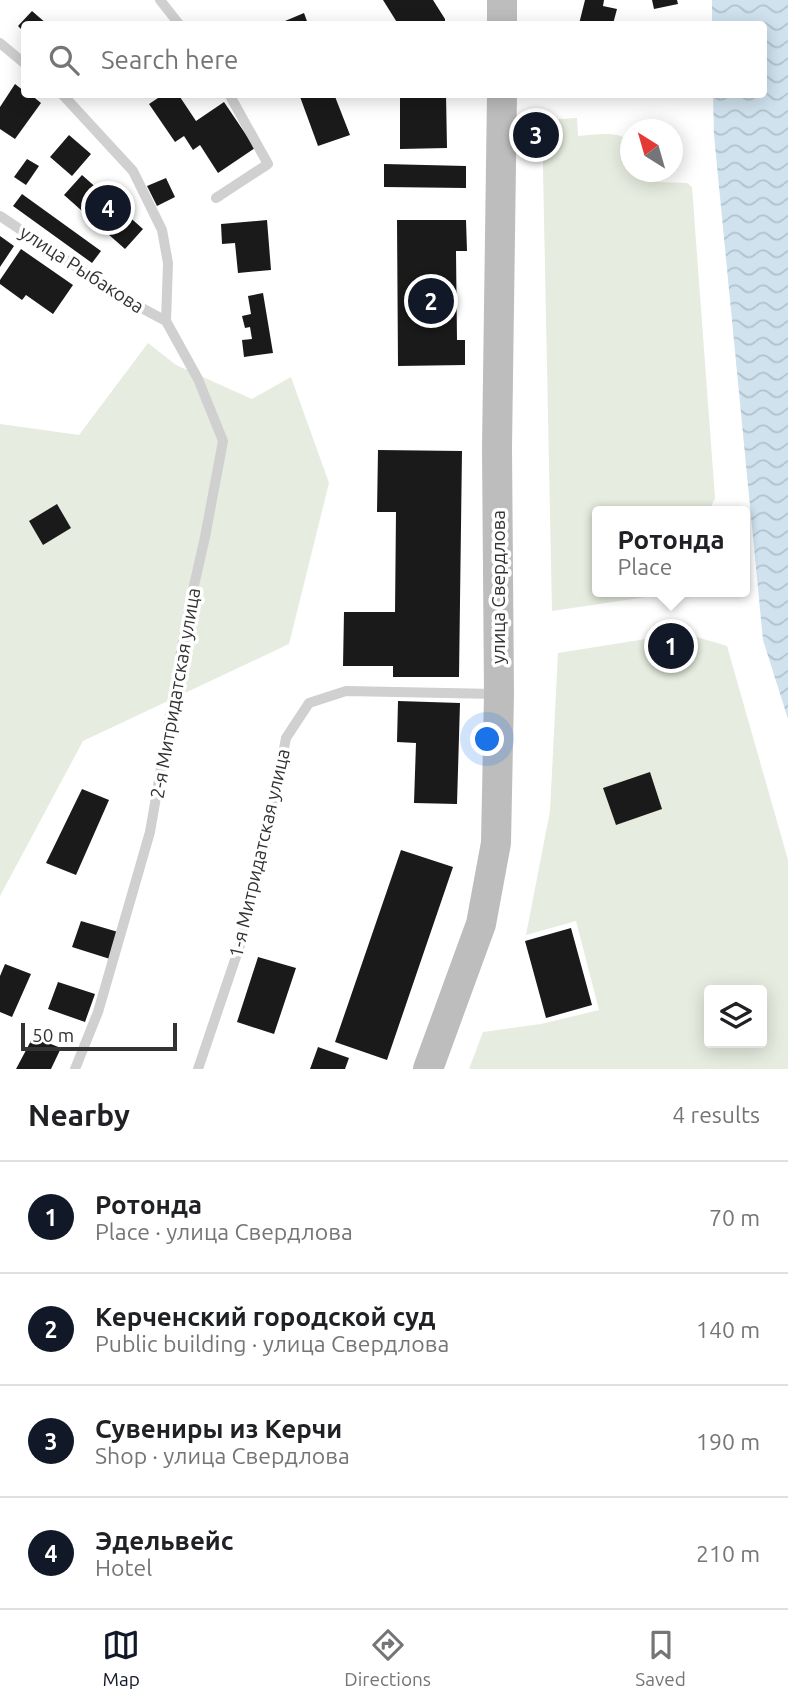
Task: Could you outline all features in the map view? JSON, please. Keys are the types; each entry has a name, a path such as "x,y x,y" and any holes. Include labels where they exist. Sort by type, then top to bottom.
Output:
{"main road":[{"path":"502,0 502,21"},
{"name":"улица Свердлова","path":"428,1069 481,923 496,843 499,694 497,448 502,98"}],"lane":[{"path":"160,0 177,21"},
{"path":"0,43 21,60"},
{"path":"66,98 133,171 162,230 167,263 166,321"},
{"path":"216,198 268,164 231,98"},
{"name":"улица Рыбакова","path":"0,216 123,298 166,321"},
{"name":"2-я Митридатская улица","path":"75,1069 98,1012 150,832 188,612 223,442 198,379 166,321"},
{"name":"1-я Митридатская улица","path":"198,1069 241,942 265,846 286,738 309,703 346,691 499,694"}],"shaded area":[{"path":"577,118 578,136 620,136 620,182 687,183 692,187 715,498 711,506 592,506 592,597 646,597 552,611 542,120"},
{"path":"148,343 176,365 252,399 291,377 329,483 289,644 83,741 0,896 0,424 79,435"},
{"path":"683,633 727,646 788,860 788,1069 469,1069 483,1032 541,1024 599,1010 576,921 526,935 550,811 558,653"}],"water":[{"path":"712,0 788,0 788,719 763,640 714,135 713,98 767,98 767,21 712,21"}],"building":[{"path":"383,0 433,0 445,19 445,21 396,21"},
{"path":"585,0 604,0 603,6 617,9 614,21 580,21"},
{"path":"652,0 677,0 678,4 654,9"},
{"path":"32,11 44,21 23,21"},
{"path":"304,13 307,21 285,21"},
{"path":"15,84 21,89 21,98 35,98 41,103 15,139 0,129 0,107"},
{"path":"158,98 181,98 196,121 224,102 255,148 218,173 200,145 193,150 184,136 175,142 149,104"},
{"path":"300,98 336,98 350,135 318,146"},
{"path":"400,98 446,98 447,148 400,149"},
{"path":"69,135 91,154 72,176 50,157"},
{"path":"27,159 39,166 26,185 14,177"},
{"path":"384,164 466,166 466,188 384,187"},
{"path":"82,175 143,229 125,249 64,195"},
{"path":"166,178 175,197 157,206 147,186"},
{"path":"22,194 101,251 92,263 13,206"},
{"path":"267,220 271,270 238,273 235,243 222,244 221,224"},
{"path":"397,220 466,220 467,251 456,251 457,340 465,340 465,365 398,366"},
{"path":"0,236 14,246 0,267"},
{"path":"21,249 73,285 53,314 26,295 22,300 0,284"},
{"path":"263,293 273,353 244,357 242,340 252,339 250,327 245,328 242,316 251,314 248,296"},
{"path":"378,450 462,451 459,677 393,677 393,666 343,666 344,612 395,612 396,512 377,512"},
{"path":"57,504 71,528 43,545 29,521"},
{"path":"671,638 677,640 677,652 671,654 665,652 663,646 665,640"},
{"path":"398,701 460,703 457,804 414,803 416,743 397,742"},
{"path":"650,772 662,809 616,825 603,788"},
{"path":"82,789 109,800 76,875 46,863"},
{"path":"401,850 453,867 387,1060 335,1042"},
{"path":"81,921 118,932 110,959 72,947"},
{"path":"571,928 592,1005 546,1018 525,941"},
{"path":"258,957 296,968 274,1034 237,1022"},
{"path":"5,964 31,974 12,1017 0,1012 0,976"},
{"path":"58,982 95,994 85,1022 48,1009"},
{"path":"33,1037 61,1048 51,1069 16,1069"},
{"path":"318,1047 349,1058 345,1069 310,1069"}],"place":[{"name":"Сувениры из Керчи","path":"536,135"},
{"name":"Эдельвейс","path":"108,208"},
{"name":"Керченский городской суд","path":"431,301"},
{"name":"Ротонда","path":"671,646"}]}
